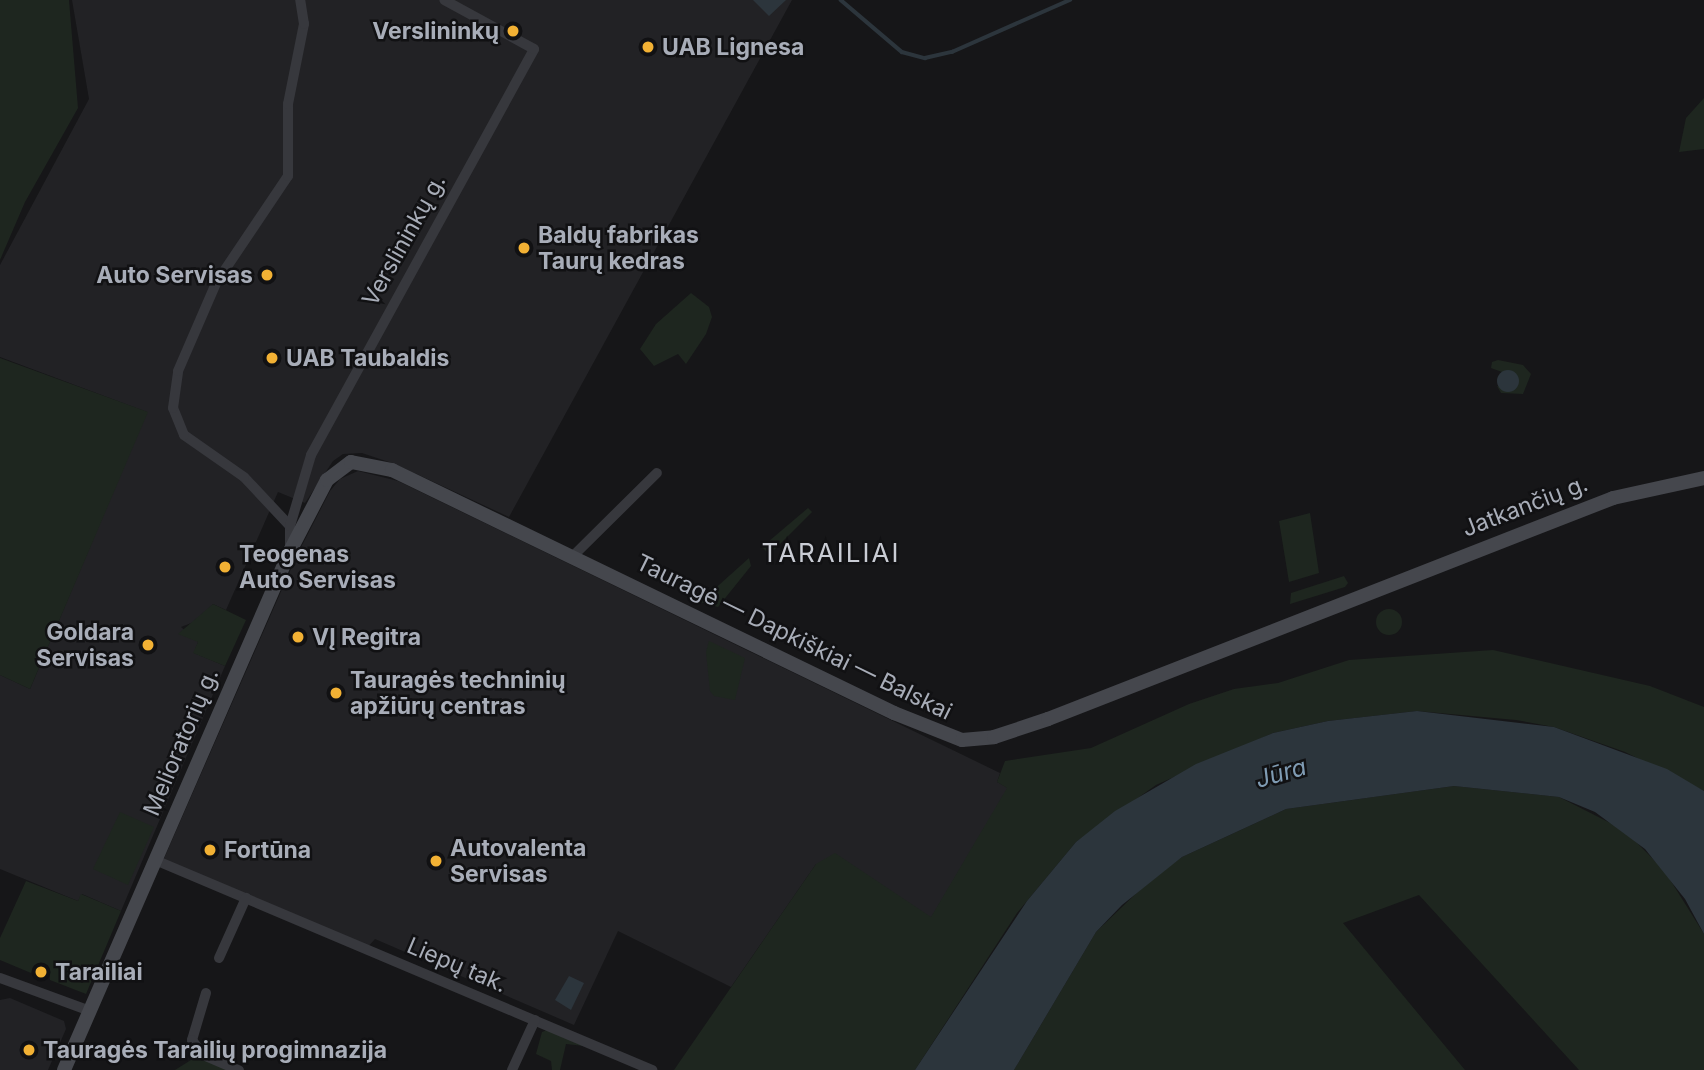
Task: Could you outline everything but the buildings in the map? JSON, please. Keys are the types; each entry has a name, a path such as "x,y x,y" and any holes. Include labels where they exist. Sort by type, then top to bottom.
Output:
{"main road":[{"name":"Melioratorių g.","path":"64,1070 290,551 330,476 351,462 369,462"},
{"name":"Tauragė — Dapkiškiai — Balskai","path":"369,462 573,556 894,713 962,740 994,737 1048,719 1365,592"},
{"name":"Jatkančių g.","path":"1365,592 1614,498 1704,478"}],"street":[{"path":"289,526 244,477 184,435 173,408 178,371 216,283 288,176 288,104 304,24 300,0"},
{"name":"Verslininkų g.","path":"290,551 289,526 300,482 332,412 534,49 444,0"},
{"path":"573,556 657,472"},
{"name":"Liepų tak.","path":"155,860 652,1070"},
{"path":"219,958 246,898"},
{"path":"0,978 90,1011"},
{"path":"206,993 192,1040 203,1055 239,1070"},
{"path":"512,1070 535,1020"}],"shaded area":[{"path":"0,0 69,0 78,108 25,202 0,260"},
{"path":"72,0 792,0 509,517 395,464 362,453 343,454 333,461 305,503 278,492 226,610 213,604 199,620 181,627 198,642 194,653 225,666 121,911 82,894 78,901 0,869 0,675 30,689 147,412 0,357 0,265 89,99"},
{"path":"1704,98 1704,149 1679,152 1686,118"},
{"path":"691,293 709,307 712,317 706,334 686,364 678,354 654,366 640,349 656,324"},
{"path":"0,358 148,412 30,689 0,675"},
{"path":"1498,360 1523,365 1531,374 1523,394 1501,393 1497,386 1511,391 1502,372 1491,368 1492,362"},
{"path":"358,471 398,481 1000,773 997,782 1008,788 931,918 816,864 731,987 618,931 574,1025 375,939 366,949 162,863 297,555 330,491 340,479"},
{"path":"808,508 812,512 774,550 767,552 762,547"},
{"path":"1310,513 1319,573 1289,582 1279,521"},
{"path":"749,558 751,566 718,607 700,602"},
{"path":"1344,576 1348,583 1345,587 1290,604 1291,593"},
{"path":"213,604 246,620 225,666 193,653 198,642 178,634"},
{"path":"1389,609 1398,613 1402,622 1398,631 1389,635 1380,631 1376,622 1380,613"},
{"path":"709,641 745,658 735,700 714,696 710,691 706,652"},
{"path":"1493,650 1650,686 1704,707 1704,791 1625,752 1554,727 1516,720 1417,711 1328,721 1273,733 1156,785 1076,842 1017,913 915,1070 674,1070 816,864 835,853 931,917 1007,788 997,782 1005,761 1091,748 1189,704 1234,689 1278,683 1349,660"},
{"path":"1454,786 1559,797 1624,830 1664,870 1704,934 1704,1070 1579,1070 1419,895 1343,923 1465,1070 1014,1070 1096,932 1148,882 1182,857 1286,809"},
{"path":"120,812 154,827 128,885 93,869"},
{"path":"26,881 78,901 81,894 121,911 86,994 50,980 49,971 37,967 31,973 0,960 0,938"},
{"name":"Tauragės Tarailių progimnazija","path":"10,998 64,1021 66,1029 48,1070 0,1070 0,1000"},
{"path":"547,1030 584,1046 566,1044 560,1070 552,1070 551,1061 536,1054 542,1032"},
{"path":"199,1055 231,1070 175,1070"}],"water":[{"path":"753,0 786,0 769,16"},
{"path":"1508,370 1516,373 1519,381 1516,389 1508,392 1500,389 1497,381 1500,373"},
{"name":"Jūra","path":"1417,711 1554,727 1667,769 1704,791 1704,934 1685,899 1645,849 1595,812 1559,797 1454,786 1286,809 1182,857 1122,905 1096,932 1014,1070 915,1070 1027,901 1076,842 1115,811 1196,764 1273,733 1328,721"},
{"path":"569,976 584,983 571,1010 555,1000"}],"waterway":[{"path":"841,0 902,52 925,58 952,52 1070,0"}],"place":[{"name":"Verslininkų","path":"513,31"},
{"name":"UAB Lignesa","path":"648,47"},
{"name":"Baldų fabrikas Taurų kedras","path":"524,248"},
{"name":"Auto Servisas","path":"267,275"},
{"name":"UAB Taubaldis","path":"272,358"},
{"name":"Teogenas Auto Servisas","path":"225,567"},
{"name":"VĮ Regitra","path":"298,637"},
{"name":"Goldara Servisas","path":"148,645"},
{"name":"Tauragės techninių apžiūrų centras","path":"336,693"},
{"name":"Fortūna","path":"210,850"},
{"name":"Autovalenta Servisas","path":"436,861"},
{"name":"Tarailiai","path":"41,972"},
{"name":"Tauragės Tarailių progimnazija","path":"29,1050"}],"district":[{"name":"TARAILIAI","path":"831,553"}]}
